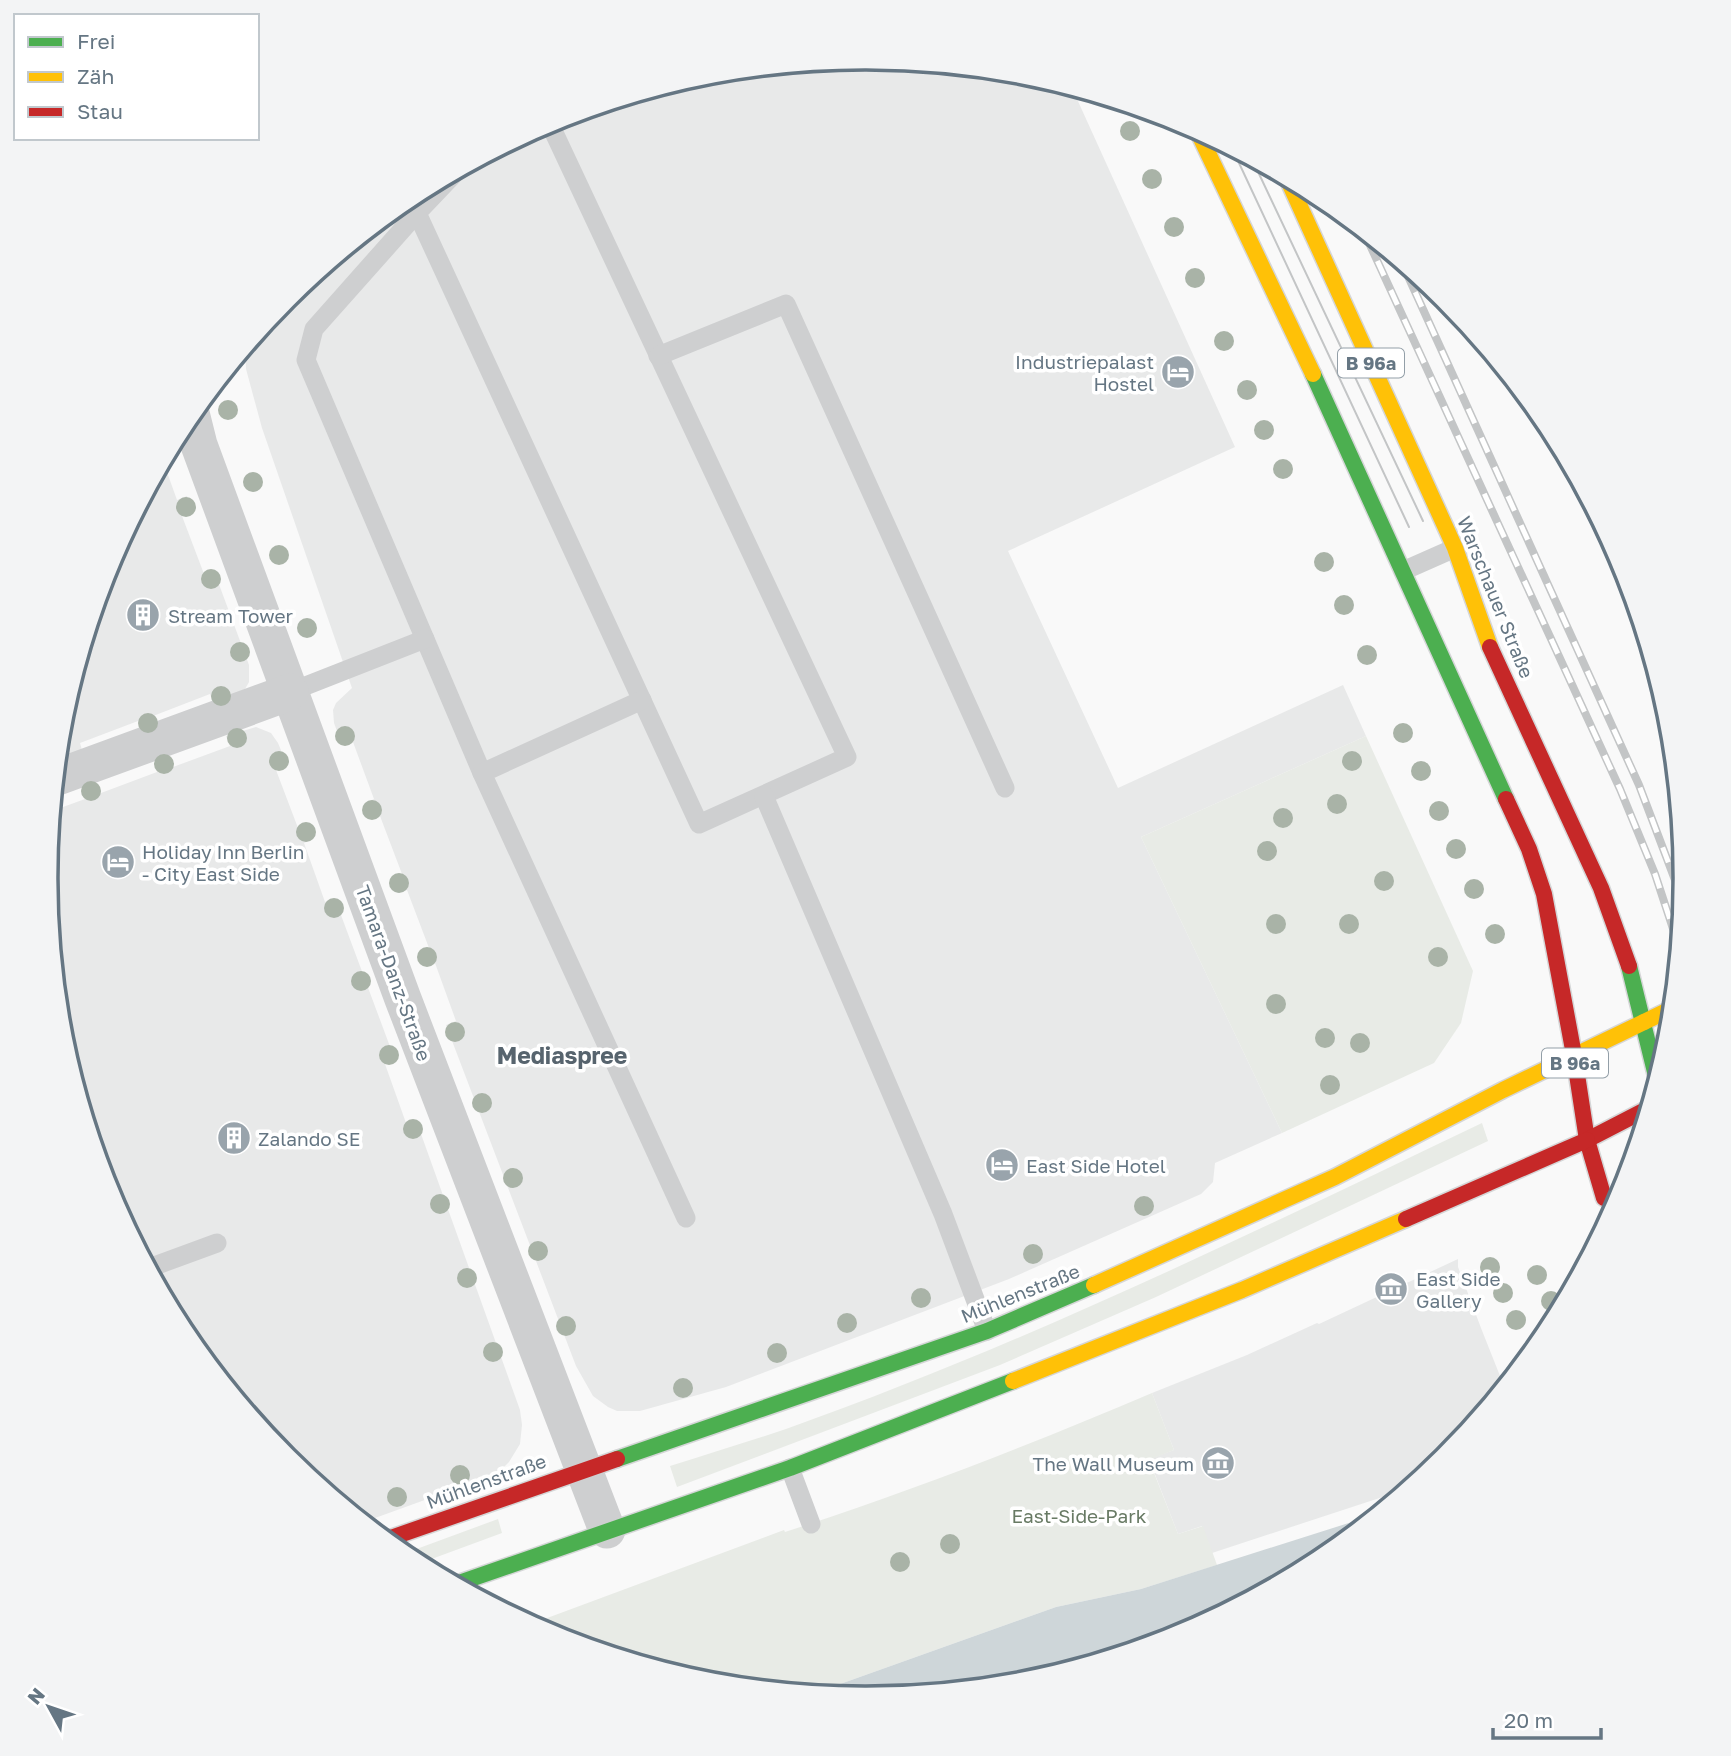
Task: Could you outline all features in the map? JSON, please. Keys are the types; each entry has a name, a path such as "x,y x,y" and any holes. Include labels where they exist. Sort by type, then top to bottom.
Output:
{"main road":[{"name":"B 96a","path":"1206,146 1530,849 1544,894 1587,1140 1605,1201"},
{"name":"Warschauer Straße","path":"1294,194 1455,548 1485,635 1601,888 1625,951 1652,1060"},
{"name":"Mühlenstraße","path":"397,1536 987,1331 1128,1271 1335,1177 1574,1055 1661,1014"},
{"path":"466,1580 790,1468 1242,1290 1587,1140 1638,1113"}],"street":[{"name":"Tamara-Danz-Straße","path":"195,428 403,999 607,1530"},
{"path":"65,774 290,692"}],"lane":[{"path":"416,213 699,824 846,757 554,133"},
{"path":"432,197 314,329 306,360 482,773 686,1218"},
{"path":"658,356 786,304 1005,788"},
{"path":"1403,571 1455,548"},
{"path":"290,692 425,639"},
{"path":"482,773 642,700"},
{"path":"764,796 943,1214 987,1331"},
{"path":"157,1265 217,1243"},
{"path":"790,1468 811,1524"}],"shaded area":[{"path":"866,70 971,77 1077,99 1235,447 1008,551 1118,788 1343,685 1366,736 1141,837 1282,1133 1215,1163 1213,1182 1201,1194 1009,1279 726,1387 640,1411 617,1411 593,1396 576,1366 446,1025 456,1021 435,963 424,966 419,952 429,948 407,890 397,893 391,877 402,874 380,816 370,819 364,804 374,799 353,742 342,745 334,723 333,710 336,703 352,688 262,428 246,360 294,307 374,237 417,206 508,154 606,113 656,98 760,77"},
{"path":"167,472 177,500 187,496 192,511 182,516 204,574 214,571 249,665 249,682 245,689 214,705 210,694 153,716 157,726 143,732 138,721 80,743 83,754 70,759 68,753 73,720 101,618 119,569"},
{"path":"256,727 271,733 278,743 287,765 276,770 298,828 308,825 313,839 304,843 325,902 335,899 395,1060 385,1064 406,1123 416,1120 520,1410 520,1444 501,1470 373,1519 294,1449 258,1411 194,1327 166,1282 119,1187 85,1087 73,1036 59,931 61,808 85,799 81,789 96,783 101,793 157,772 154,762 169,757 173,767 230,746 226,736"},
{"path":"1458,1259 1458,1267 1500,1377 1437,1449 1384,1497 1212,1553 1202,1526 1178,1534 1149,1459 1174,1450 1152,1393 1319,1324"},
{"path":"1354,1521 1269,1578 1175,1624 1125,1643 1075,1658 971,1679 918,1684 838,1685 1056,1607 1141,1589"}],"green space":[{"path":"1366,736 1473,971 1461,1023 1434,1063 1282,1133 1141,837"},
{"path":"1482,1123 1488,1141 1156,1297 1000,1365 677,1487 670,1466 786,1429 964,1361 1138,1285"},
{"name":"East-Side-Park","path":"1152,1393 1174,1450 1149,1460 1178,1534 1203,1526 1217,1565 1141,1589 1056,1607 838,1685 760,1679 708,1670 606,1643 545,1619 784,1530 785,1532 831,1517 1016,1449"},
{"path":"498,1519 502,1533 431,1559 416,1549"}],"tram line":[{"path":"1239,162 1409,527"},
{"path":"1258,172 1423,521"}],"railway":[{"path":"1372,249 1620,789 1655,874 1672,926"},
{"path":"1411,283 1639,785 1673,874"}],"traffic: fast":[{"path":"1313,374 1506,799"},
{"path":"1629,966 1652,1061"},
{"path":"617,1459 987,1331 1094,1285"},
{"path":"467,1580 790,1468 1013,1381"}],"traffic: slow":[{"path":"1204,145 1313,374"},
{"path":"1294,194 1455,548 1490,647"},
{"path":"1644,1022 1661,1014"},
{"path":"1094,1285 1335,1177 1503,1090 1644,1022"},
{"path":"1013,1381 1242,1290 1406,1219"}],"traffic: jam":[{"path":"1490,647 1601,888 1629,966"},
{"path":"1506,799 1529,849 1544,894 1587,1140 1604,1198"},
{"path":"1587,1140 1638,1114"},
{"path":"1406,1219 1587,1140"},
{"path":"397,1536 617,1459"}],"place":[{"name":"Industriepalast Hostel","path":"1178,372"},
{"name":"Stream Tower","path":"143,615"},
{"name":"Holiday Inn Berlin - City East Side","path":"118,862"},
{"name":"Zalando SE","path":"234,1138"},
{"name":"East Side Hotel","path":"1002,1165"},
{"name":"East Side Gallery","path":"1391,1289"},
{"name":"The Wall Museum","path":"1218,1463"}],"district":[{"name":"Mediaspree","path":"562,1055"}]}
